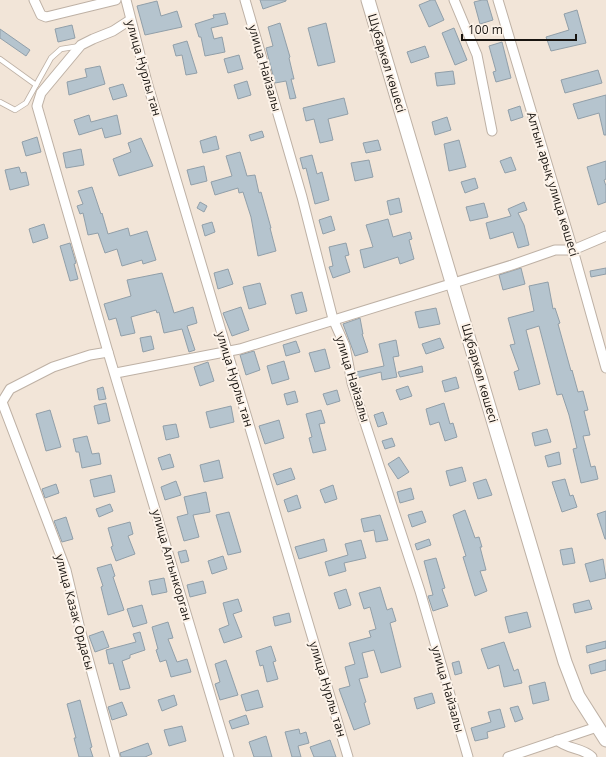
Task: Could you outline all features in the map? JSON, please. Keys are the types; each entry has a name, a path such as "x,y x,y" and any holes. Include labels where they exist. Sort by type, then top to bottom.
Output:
{"street":[{"path":"34,0 40,15 46,17 116,0"},
{"name":"улица Нурлы тан","path":"126,0 130,20 226,350 348,757"},
{"name":"улица Найзалы","path":"245,0 302,198 333,319 345,346 352,383 420,591 468,757"},
{"name":"Шұбаркөл көшесі","path":"368,0 457,282"},
{"name":"Шұбаркөл көшесі","path":"377,0 565,662 578,696 603,729 606,740"},
{"path":"454,0 477,55 492,131"},
{"name":"Алтын арық улица көшесі","path":"498,0 573,250 606,368"},
{"path":"81,45 113,31 130,20"},
{"name":"улица Алтынкорган","path":"81,45 41,93 37,106 108,352 116,373 229,757"},
{"path":"116,373 226,350 240,349 555,250 573,250 606,236"},
{"name":"улица Казак Ордасы","path":"108,352 90,355 53,367 10,389 2,402 66,570 80,629 115,757"},
{"path":"508,757 557,740 603,729"},
{"path":"557,740 566,747 581,750 592,757"}],"lane":[{"path":"0,102 15,110 21,108 51,58 61,49 81,45"},
{"path":"0,59 36,85"}],"building":[{"path":"260,0 286,0 286,1 263,9"},
{"path":"435,0 444,20 429,27 419,5"},
{"path":"487,0 493,20 480,24 474,2"},
{"path":"157,1 161,16 177,11 182,27 145,35 137,6"},
{"path":"577,10 586,43 551,51 546,37 569,30 564,14"},
{"path":"225,13 228,24 211,28 214,39 222,37 225,52 205,56 201,37 199,37 195,24 214,18 213,15"},
{"path":"280,23 290,57 294,79 291,79 296,98 290,99 286,81 275,83 266,48 273,46 268,27"},
{"path":"326,23 335,62 318,66 308,28"},
{"path":"72,25 75,38 58,42 55,29"},
{"path":"454,28 467,60 455,65 442,33"},
{"path":"0,29 30,50 26,56 0,38"},
{"path":"187,41 197,73 186,75 182,55 176,56 173,45"},
{"path":"502,42 511,78 496,82 493,72 496,71 489,46"},
{"path":"425,46 429,57 411,63 407,52"},
{"path":"239,55 243,69 228,73 224,59"},
{"path":"100,66 105,84 69,95 67,82 87,77 85,69"},
{"path":"598,70 602,83 565,93 561,80"},
{"path":"453,71 455,84 437,86 435,73"},
{"path":"247,81 251,95 238,99 234,85"},
{"path":"123,84 127,96 113,100 109,88"},
{"path":"606,95 606,135 604,135 599,113 578,119 573,104"},
{"path":"344,98 348,114 328,119 333,140 320,143 314,119 306,121 303,108"},
{"path":"520,106 523,117 511,121 508,110"},
{"path":"89,115 91,122 117,115 121,134 105,138 102,128 79,135 74,120"},
{"path":"447,117 451,130 435,135 432,122"},
{"path":"262,131 264,137 251,141 249,135"},
{"path":"216,136 219,149 203,153 200,141"},
{"path":"37,137 41,152 26,156 22,142"},
{"path":"141,138 153,166 119,176 113,159 131,152 128,143"},
{"path":"378,140 381,150 366,153 363,143"},
{"path":"459,140 466,167 449,171 444,144"},
{"path":"81,149 84,165 66,168 63,153"},
{"path":"240,152 247,176 255,175 259,193 261,192 271,228 276,251 258,256 251,217 243,192 239,193 238,188 215,195 211,182 232,176 226,156"},
{"path":"312,155 317,174 322,172 329,200 315,204 306,168 303,169 300,158"},
{"path":"511,157 516,170 505,173 500,161"},
{"path":"369,160 373,177 355,181 351,163"},
{"path":"606,161 606,179 604,180 606,186 606,202 598,205 587,167"},
{"path":"204,166 207,181 191,185 187,170"},
{"path":"19,167 21,173 26,172 29,185 10,190 5,170"},
{"path":"475,178 478,188 465,193 461,182"},
{"path":"92,187 108,234 128,228 130,236 147,231 156,260 143,264 142,260 122,266 117,249 105,253 98,233 88,235 83,213 80,214 77,206 83,204 78,191"},
{"path":"399,198 402,212 390,215 387,201"},
{"path":"200,202 207,206 204,212 197,208"},
{"path":"524,202 527,210 518,213 524,225 529,245 518,248 513,232 490,239 486,223 511,216 508,209"},
{"path":"484,203 488,217 470,221 466,207"},
{"path":"331,216 335,230 323,234 319,220"},
{"path":"388,219 393,237 410,232 412,239 409,240 414,259 400,264 398,257 364,268 360,250 373,247 366,225"},
{"path":"212,222 215,232 205,236 202,225"},
{"path":"44,224 48,238 33,243 29,229"},
{"path":"70,243 76,263 74,264 78,279 70,281 60,246"},
{"path":"346,243 349,255 345,256 350,272 333,278 329,267 333,266 329,247"},
{"path":"521,268 525,284 503,290 499,275"},
{"path":"606,268 606,274 591,277 590,271"},
{"path":"228,269 233,284 218,289 214,273"},
{"path":"162,273 174,313 193,307 197,323 187,326 195,350 189,352 182,329 164,333 159,312 157,313 156,310 131,317 135,333 121,336 116,318 109,320 104,304 131,296 127,280"},
{"path":"548,282 553,309 555,308 560,323 558,324 571,371 572,370 578,392 583,391 588,410 584,411 590,435 583,436 591,467 595,466 598,479 581,483 573,449 577,448 569,415 562,394 557,395 539,326 526,330 540,384 519,390 514,372 519,370 510,345 515,344 508,318 534,311 529,286"},
{"path":"260,283 266,304 249,309 243,287"},
{"path":"302,292 307,311 296,314 291,295"},
{"path":"241,307 249,330 232,336 223,313"},
{"path":"436,308 440,324 419,328 415,312"},
{"path":"360,318 362,334 368,352 355,356 343,324"},
{"path":"151,336 154,349 143,352 140,338"},
{"path":"440,338 444,348 426,354 422,344"},
{"path":"396,340 399,356 393,357 397,377 382,380 381,372 357,378 356,372 384,366 379,344"},
{"path":"296,341 300,352 286,356 283,345"},
{"path":"325,349 330,368 315,372 309,353"},
{"path":"254,351 260,370 246,375 240,355"},
{"path":"284,361 289,379 272,384 267,366"},
{"path":"208,362 214,381 200,386 194,367"},
{"path":"422,366 423,372 400,377 398,372"},
{"path":"456,377 459,388 445,392 442,381"},
{"path":"408,386 412,396 400,400 396,390"},
{"path":"103,387 106,399 99,400 97,389"},
{"path":"337,390 340,401 327,405 323,394"},
{"path":"295,391 298,402 287,405 284,394"},
{"path":"106,403 110,421 98,424 94,406"},
{"path":"444,403 450,424 453,423 457,437 445,441 439,422 430,425 426,409"},
{"path":"231,406 234,422 210,428 206,412"},
{"path":"50,410 61,447 46,451 36,414"},
{"path":"321,410 325,423 319,424 326,450 313,453 309,438 312,437 306,414"},
{"path":"383,412 387,424 378,427 374,415"},
{"path":"279,420 284,438 265,444 259,426"},
{"path":"176,424 179,437 166,440 163,426"},
{"path":"547,429 551,442 535,446 532,433"},
{"path":"87,436 92,454 99,453 101,464 82,468 79,452 76,452 73,439"},
{"path":"392,438 395,446 385,449 382,441"},
{"path":"559,452 561,464 548,467 545,456"},
{"path":"170,454 174,467 162,470 158,458"},
{"path":"399,457 409,472 398,479 388,464"},
{"path":"219,460 223,478 204,482 200,465"},
{"path":"462,467 466,481 450,486 446,471"},
{"path":"291,468 295,479 277,485 273,474"},
{"path":"111,475 115,492 94,497 90,480"},
{"path":"486,479 492,495 478,499 473,483"},
{"path":"565,479 570,496 573,495 577,507 562,512 552,482"},
{"path":"176,481 181,495 165,500 161,487"},
{"path":"56,484 59,493 45,498 42,489"},
{"path":"333,485 337,499 325,503 320,490"},
{"path":"411,488 414,499 400,503 397,492"},
{"path":"206,492 210,512 193,515 199,537 184,541 177,517 188,514 184,497"},
{"path":"297,495 301,508 288,512 284,500"},
{"path":"110,504 113,511 99,517 96,509"},
{"path":"465,510 475,538 479,537 486,570 480,571 487,591 475,596 463,557 466,556 453,515"},
{"path":"422,511 426,522 412,527 408,515"},
{"path":"606,511 606,539 605,539 597,514"},
{"path":"229,512 241,552 228,555 216,515"},
{"path":"380,515 388,540 376,542 374,530 364,532 361,519"},
{"path":"66,517 73,539 62,542 54,521"},
{"path":"130,522 133,534 128,536 135,554 116,561 111,547 113,546 108,528"},
{"path":"324,539 327,551 299,559 295,547"},
{"path":"429,539 431,545 417,550 415,544"},
{"path":"361,540 366,558 344,563 346,571 329,576 325,562 348,555 345,544"},
{"path":"572,548 575,563 563,565 560,550"},
{"path":"186,550 189,561 181,563 178,552"},
{"path":"223,556 227,569 212,574 208,561"},
{"path":"436,558 445,588 442,589 448,606 433,611 428,596 433,595 424,561"},
{"path":"603,559 606,578 590,582 585,564"},
{"path":"111,564 115,576 113,577 124,610 108,615 101,587 103,586 97,568"},
{"path":"164,578 167,592 152,595 149,581"},
{"path":"203,581 206,593 190,597 187,585"},
{"path":"380,587 387,610 392,608 396,621 390,623 401,667 381,673 374,650 362,653 368,677 359,679 366,702 364,703 370,724 354,730 339,689 350,686 345,667 355,664 349,643 371,637 369,631 376,629 370,607 364,609 359,593"},
{"path":"346,589 351,605 339,609 334,593"},
{"path":"238,599 242,611 233,614 242,637 224,643 219,629 229,625 223,603"},
{"path":"589,600 592,609 575,613 573,604"},
{"path":"142,605 147,623 133,627 127,609"},
{"path":"527,612 531,627 509,633 505,617"},
{"path":"289,613 291,622 275,626 273,617"},
{"path":"168,622 173,638 168,639 177,662 187,659 191,672 171,677 166,660 160,662 156,650 158,649 152,627"},
{"path":"103,631 109,647 95,652 89,636"},
{"path":"140,632 145,650 130,655 130,658 122,661 130,688 120,690 113,663 109,664 106,650 136,642 133,634"},
{"path":"606,641 606,648 587,653 586,646"},
{"path":"504,642 514,671 518,669 522,683 504,687 499,665 488,669 481,649"},
{"path":"271,646 276,661 273,662 278,679 267,682 263,665 260,666 256,651"},
{"path":"226,660 238,695 220,700 215,684 220,682 215,664"},
{"path":"606,660 606,670 591,674 589,665"},
{"path":"459,661 462,673 455,675 452,663"},
{"path":"545,682 549,700 533,704 529,686"},
{"path":"258,690 263,707 246,711 241,695"},
{"path":"432,693 435,703 417,709 414,698"},
{"path":"174,695 177,705 162,711 158,700"},
{"path":"80,700 92,747 90,748 93,757 79,757 74,738 76,738 67,704"},
{"path":"122,702 127,715 112,720 108,707"},
{"path":"518,706 523,719 515,722 510,708"},
{"path":"500,709 505,727 487,732 488,738 475,741 471,728 491,722 488,712"},
{"path":"246,715 249,724 232,729 229,721"},
{"path":"182,726 186,741 169,746 164,730"},
{"path":"299,729 300,734 306,732 309,743 298,746 301,757 292,757 285,732"},
{"path":"266,736 272,757 254,757 249,742"},
{"path":"330,740 336,757 314,757 310,747"},
{"path":"148,743 152,754 145,757 121,757 120,753"}]}
